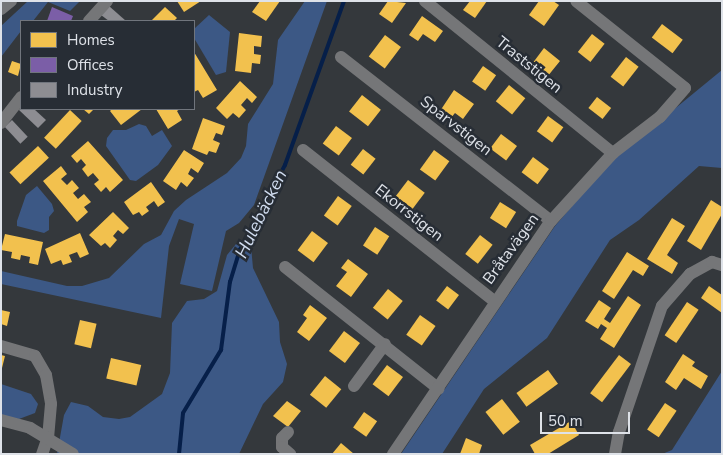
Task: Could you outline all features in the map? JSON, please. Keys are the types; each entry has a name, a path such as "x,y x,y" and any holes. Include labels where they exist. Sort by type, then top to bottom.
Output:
{"street":[{"path":"1,9 12,1"},
{"path":"90,20 107,1"},
{"name":"Traststigen","path":"425,1 613,153"},
{"name":"Bråtavägen","path":"393,454 439,389 494,301 551,221 613,153 660,117 685,88 576,1"},
{"name":"Sparvstigen","path":"342,57 551,221"},
{"path":"1,123 20,98"},
{"name":"Ekorrstigen","path":"303,150 494,301"},
{"path":"615,454 619,432 662,306 690,274 712,262 722,264"},
{"path":"286,267 385,344 439,389"},
{"path":"354,386 385,344"},
{"path":"1,346 35,356 46,375 51,390 48,437 42,454"},
{"path":"1,420 48,437 73,454"},
{"path":"288,432 282,438 282,447 290,454"}],"shaded area":[{"path":"28,1 80,1 70,11 48,2 34,20 20,20 20,32 1,57 1,26"},
{"path":"305,1 327,1 254,205 239,223 226,231 212,291 180,284 194,224 179,219 169,246 161,318 1,284 1,271 67,286 82,286 109,278 144,244 161,235 174,211 186,200 227,173 241,158 246,146 248,124 273,84 278,40"},
{"path":"209,15 230,32 226,72 216,75 195,40 195,28"},
{"path":"722,70 722,168 699,166 639,220 610,240 547,338 484,389 442,454 401,454 555,226 611,161"},
{"path":"139,124 146,126 152,136 162,130 172,146 158,165 136,181 130,180 106,146 107,138 113,130 126,130"},
{"path":"37,186 52,204 54,211 49,217 49,230 44,233 17,226 26,195"},
{"path":"236,244 251,246 253,268 279,322 280,342 287,364 283,382 263,404 239,454 57,454 64,415 71,402 88,406 103,417 119,419 130,417 162,394 170,373 172,323 187,301 204,299 217,291 227,255"},
{"path":"722,371 722,454 662,454 672,450"},
{"path":"1,384 31,394 38,404 35,413 19,419 1,416"}],"building: Homes":[{"path":"177,1 201,1 184,12"},
{"path":"260,1 280,1 266,21 252,12"},
{"path":"388,1 406,3 392,23 379,14"},
{"path":"470,1 487,1 475,18 463,10"},
{"path":"539,1 553,1 559,5 544,26 529,15"},
{"path":"165,7 177,18 175,20 152,20"},
{"path":"422,16 443,31 435,42 423,34 418,41 409,35"},
{"path":"662,24 683,40 673,53 652,38"},
{"path":"239,33 262,36 261,47 254,46 254,54 261,55 260,64 252,63 251,73 235,71"},
{"path":"592,34 605,44 590,62 578,52"},
{"path":"385,35 401,47 385,69 369,57"},
{"path":"544,48 560,61 543,82 532,73 537,67 532,64"},
{"path":"195,54 217,90 203,98 198,90 195,92"},
{"path":"626,57 639,67 623,87 611,77"},
{"path":"12,61 20,64 18,76 8,72"},
{"path":"483,66 496,75 485,91 472,82"},
{"path":"240,81 257,97 252,103 247,98 241,105 246,110 239,118 233,113 227,119 216,108"},
{"path":"509,85 525,98 512,115 496,101"},
{"path":"454,90 474,104 463,119 455,113 450,119 440,111"},
{"path":"362,95 381,110 368,126 349,112"},
{"path":"597,97 611,108 603,119 588,108"},
{"path":"70,110 82,121 56,149 44,138"},
{"path":"84,110 93,110 89,114"},
{"path":"111,110 141,110 121,125"},
{"path":"157,110 178,110 177,111 182,120 168,129"},
{"path":"548,116 563,127 552,143 537,131"},
{"path":"203,118 225,126 222,135 216,133 213,140 220,143 216,153 209,151 207,155 192,149"},
{"path":"336,126 352,138 339,156 323,144"},
{"path":"501,134 517,146 506,160 490,148"},
{"path":"88,141 123,180 110,192 106,187 101,192 94,184 99,180 93,173 88,177 82,169 86,165 81,159 77,163 71,156"},
{"path":"38,146 49,158 20,184 9,173"},
{"path":"363,149 376,159 363,175 351,165"},
{"path":"184,150 204,163 198,173 191,168 188,174 194,178 187,187 181,182 176,190 163,181"},
{"path":"434,150 449,161 435,181 420,169"},
{"path":"533,157 549,169 538,184 522,172"},
{"path":"61,166 67,174 61,179 67,185 72,180 79,188 73,193 78,199 84,194 91,202 84,207 88,212 77,222 43,181"},
{"path":"408,180 425,193 412,210 395,198"},
{"path":"151,182 165,202 158,207 154,201 146,207 149,211 142,216 139,212 133,215 124,202"},
{"path":"338,196 352,206 338,225 324,215"},
{"path":"711,200 722,207 722,214 701,250 687,241"},
{"path":"500,202 516,212 506,228 490,218"},
{"path":"113,212 129,228 123,234 118,230 113,236 117,240 110,248 105,243 101,246 89,235"},
{"path":"672,218 685,226 667,255 678,263 672,274 647,259"},
{"path":"375,227 389,236 377,255 363,245"},
{"path":"312,231 328,243 314,262 298,250"},
{"path":"80,233 89,254 80,258 77,252 69,255 72,262 63,265 61,260 51,264 45,249"},
{"path":"5,234 43,242 38,265 29,263 30,257 21,255 20,260 11,258 12,252 1,250"},
{"path":"480,235 493,245 478,264 465,254"},
{"path":"627,252 649,266 643,276 633,270 614,299 602,291"},
{"path":"348,259 368,274 351,297 336,286 347,272 341,268"},
{"path":"447,286 459,295 448,309 436,300"},
{"path":"709,286 722,295 722,313 701,298"},
{"path":"388,289 403,301 388,320 373,308"},
{"path":"628,296 641,305 614,348 600,339 607,328 601,324 598,329 585,321 599,300 611,308 604,319 610,323"},
{"path":"687,302 699,310 676,343 665,335"},
{"path":"310,305 327,318 309,341 297,332 307,318 303,315"},
{"path":"1,310 10,312 7,326 1,324"},
{"path":"420,315 436,326 422,346 406,335"},
{"path":"80,320 97,324 91,348 74,344"},
{"path":"344,331 360,343 345,363 329,351"},
{"path":"683,354 695,362 692,366 708,376 701,389 684,378 676,390 665,382"},
{"path":"1,355 5,356 2,368 1,367"},
{"path":"619,355 631,364 602,402 590,393"},
{"path":"111,358 141,365 136,385 106,378"},
{"path":"387,365 403,377 389,396 373,384"},
{"path":"548,370 558,384 526,407 516,393"},
{"path":"325,376 341,389 326,408 310,395"},
{"path":"502,399 520,422 503,435 485,412"},
{"path":"287,401 301,411 288,427 273,416"},
{"path":"665,403 677,411 659,437 647,430"},
{"path":"364,412 377,421 366,437 353,428"},
{"path":"571,421 579,435 548,454 535,454 530,445"},
{"path":"466,438 482,445 479,454 460,454"},
{"path":"341,443 354,454 332,454"}],"building: Offices":[{"path":"52,7 73,16 71,20 47,20"}],"building: Industry":[{"path":"109,6 125,20 108,20 101,15"},
{"path":"19,110 35,110 46,120 38,128"},
{"path":"12,120 28,137 20,144 5,127"}],"waterway":[{"name":"Hulebäcken","path":"179,454 183,413 221,350 230,282 240,250 285,165 344,1"}]}
